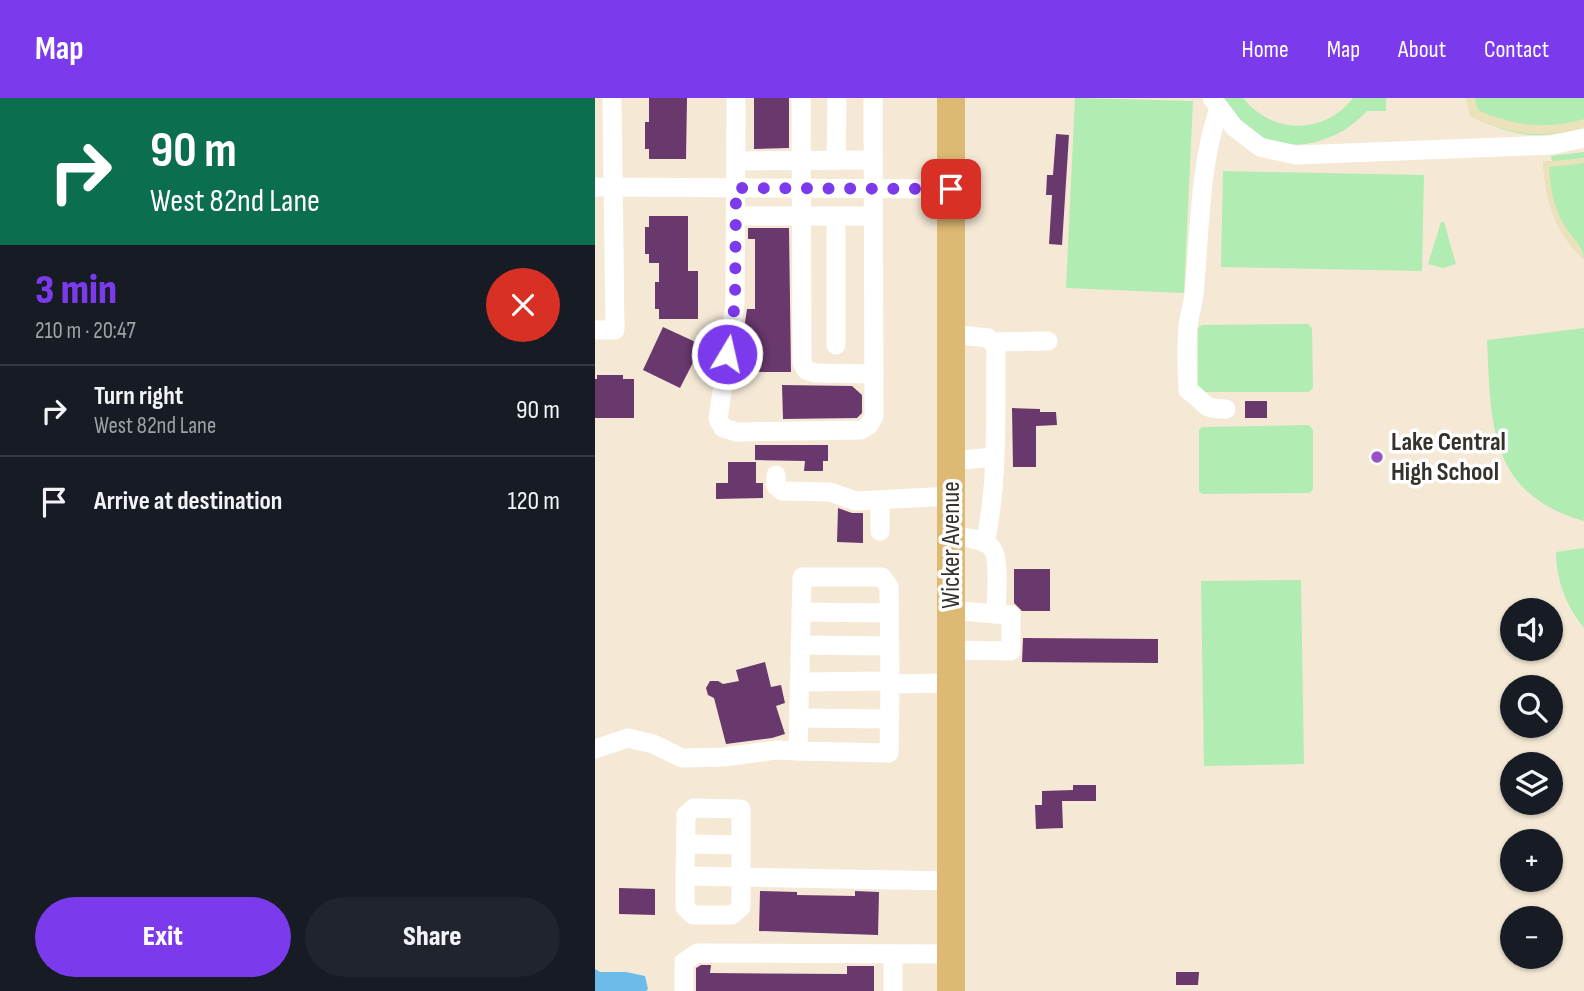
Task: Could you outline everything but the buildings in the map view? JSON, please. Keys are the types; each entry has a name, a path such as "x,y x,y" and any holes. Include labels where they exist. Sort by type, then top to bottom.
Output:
{"highway":[{"name":"Wicker Avenue","path":"951,98 951,991"}],"street":[{"path":"605,330 604,187 612,98"},
{"path":"736,98 735,304 718,419 723,428 737,432 861,430 869,425 874,416 873,98"},
{"path":"801,98 802,362 806,370 815,373 874,374"},
{"path":"836,160 837,98"},
{"path":"1215,103 1234,127 1260,146 1296,155 1551,145 1584,138"},
{"path":"1215,103 1198,235 1194,298 1188,327 1188,390 1202,399 1208,409 1226,409"},
{"path":"736,161 873,160"},
{"path":"604,187 951,189"},
{"path":"735,216 873,216"},
{"path":"836,216 837,345"},
{"path":"951,334 988,338 996,346 994,457 985,543"},
{"path":"992,342 1048,341"},
{"path":"951,461 994,457"},
{"path":"776,475 776,486 782,491 830,492 856,501 951,496"},
{"path":"880,501 880,531"},
{"path":"951,535 990,546 996,558 996,614"},
{"path":"595,749 628,738 653,744 682,758 724,757 776,750 798,751 889,753 890,587 882,577 801,576 798,751"},
{"path":"951,610 1011,615 1011,651 951,650"},
{"path":"801,611 890,613"},
{"path":"800,645 890,646"},
{"path":"799,682 951,683"},
{"path":"799,718 890,719"},
{"path":"694,808 741,809 741,907 732,915 693,915 685,907 686,844 686,815 694,808"},
{"path":"686,844 741,845"},
{"path":"685,876 951,881"},
{"path":"684,991 684,962 697,953 951,954"},
{"path":"893,954 893,991"}],"green space":[{"path":"1075,98 1193,101 1184,293 1066,288"},
{"path":"1222,98 1243,98 1269,119 1298,126 1328,119 1353,98 1386,98 1386,111 1367,111 1354,123 1322,140 1287,144 1270,141 1254,133 1237,118"},
{"path":"1466,98 1584,98 1584,128 1545,135 1513,132 1470,116"},
{"path":"1584,152 1584,259 1559,227 1550,203 1543,162 1552,161 1551,156"},
{"path":"1223,171 1424,175 1422,271 1221,267"},
{"path":"1441,222 1444,222 1456,264 1443,268 1428,264"},
{"path":"1308,324 1312,328 1313,388 1309,392 1202,392 1198,389 1198,328 1202,325"},
{"path":"1584,328 1584,521 1552,509 1529,493 1512,474 1501,452 1494,427 1487,340"},
{"path":"1309,425 1313,430 1313,489 1310,493 1202,494 1199,491 1199,430 1202,427"},
{"path":"1584,548 1584,628 1563,592 1556,552"},
{"path":"1301,580 1304,764 1204,766 1201,581"}],"sand":[{"path":"1466,98 1475,98 1478,110 1504,120 1543,125 1584,119 1584,128 1540,134 1512,131 1470,116"},
{"path":"1584,158 1584,163 1549,167 1556,208 1584,259 1566,239 1553,215 1546,190 1543,162"}],"water":[{"path":"595,969 600,972 626,972 645,976 648,989 595,991"}],"place":[{"name":"Lake Central High School","path":"1377,457"}],"route":[{"path":"727,354 735,304 736,188 951,189"}]}
